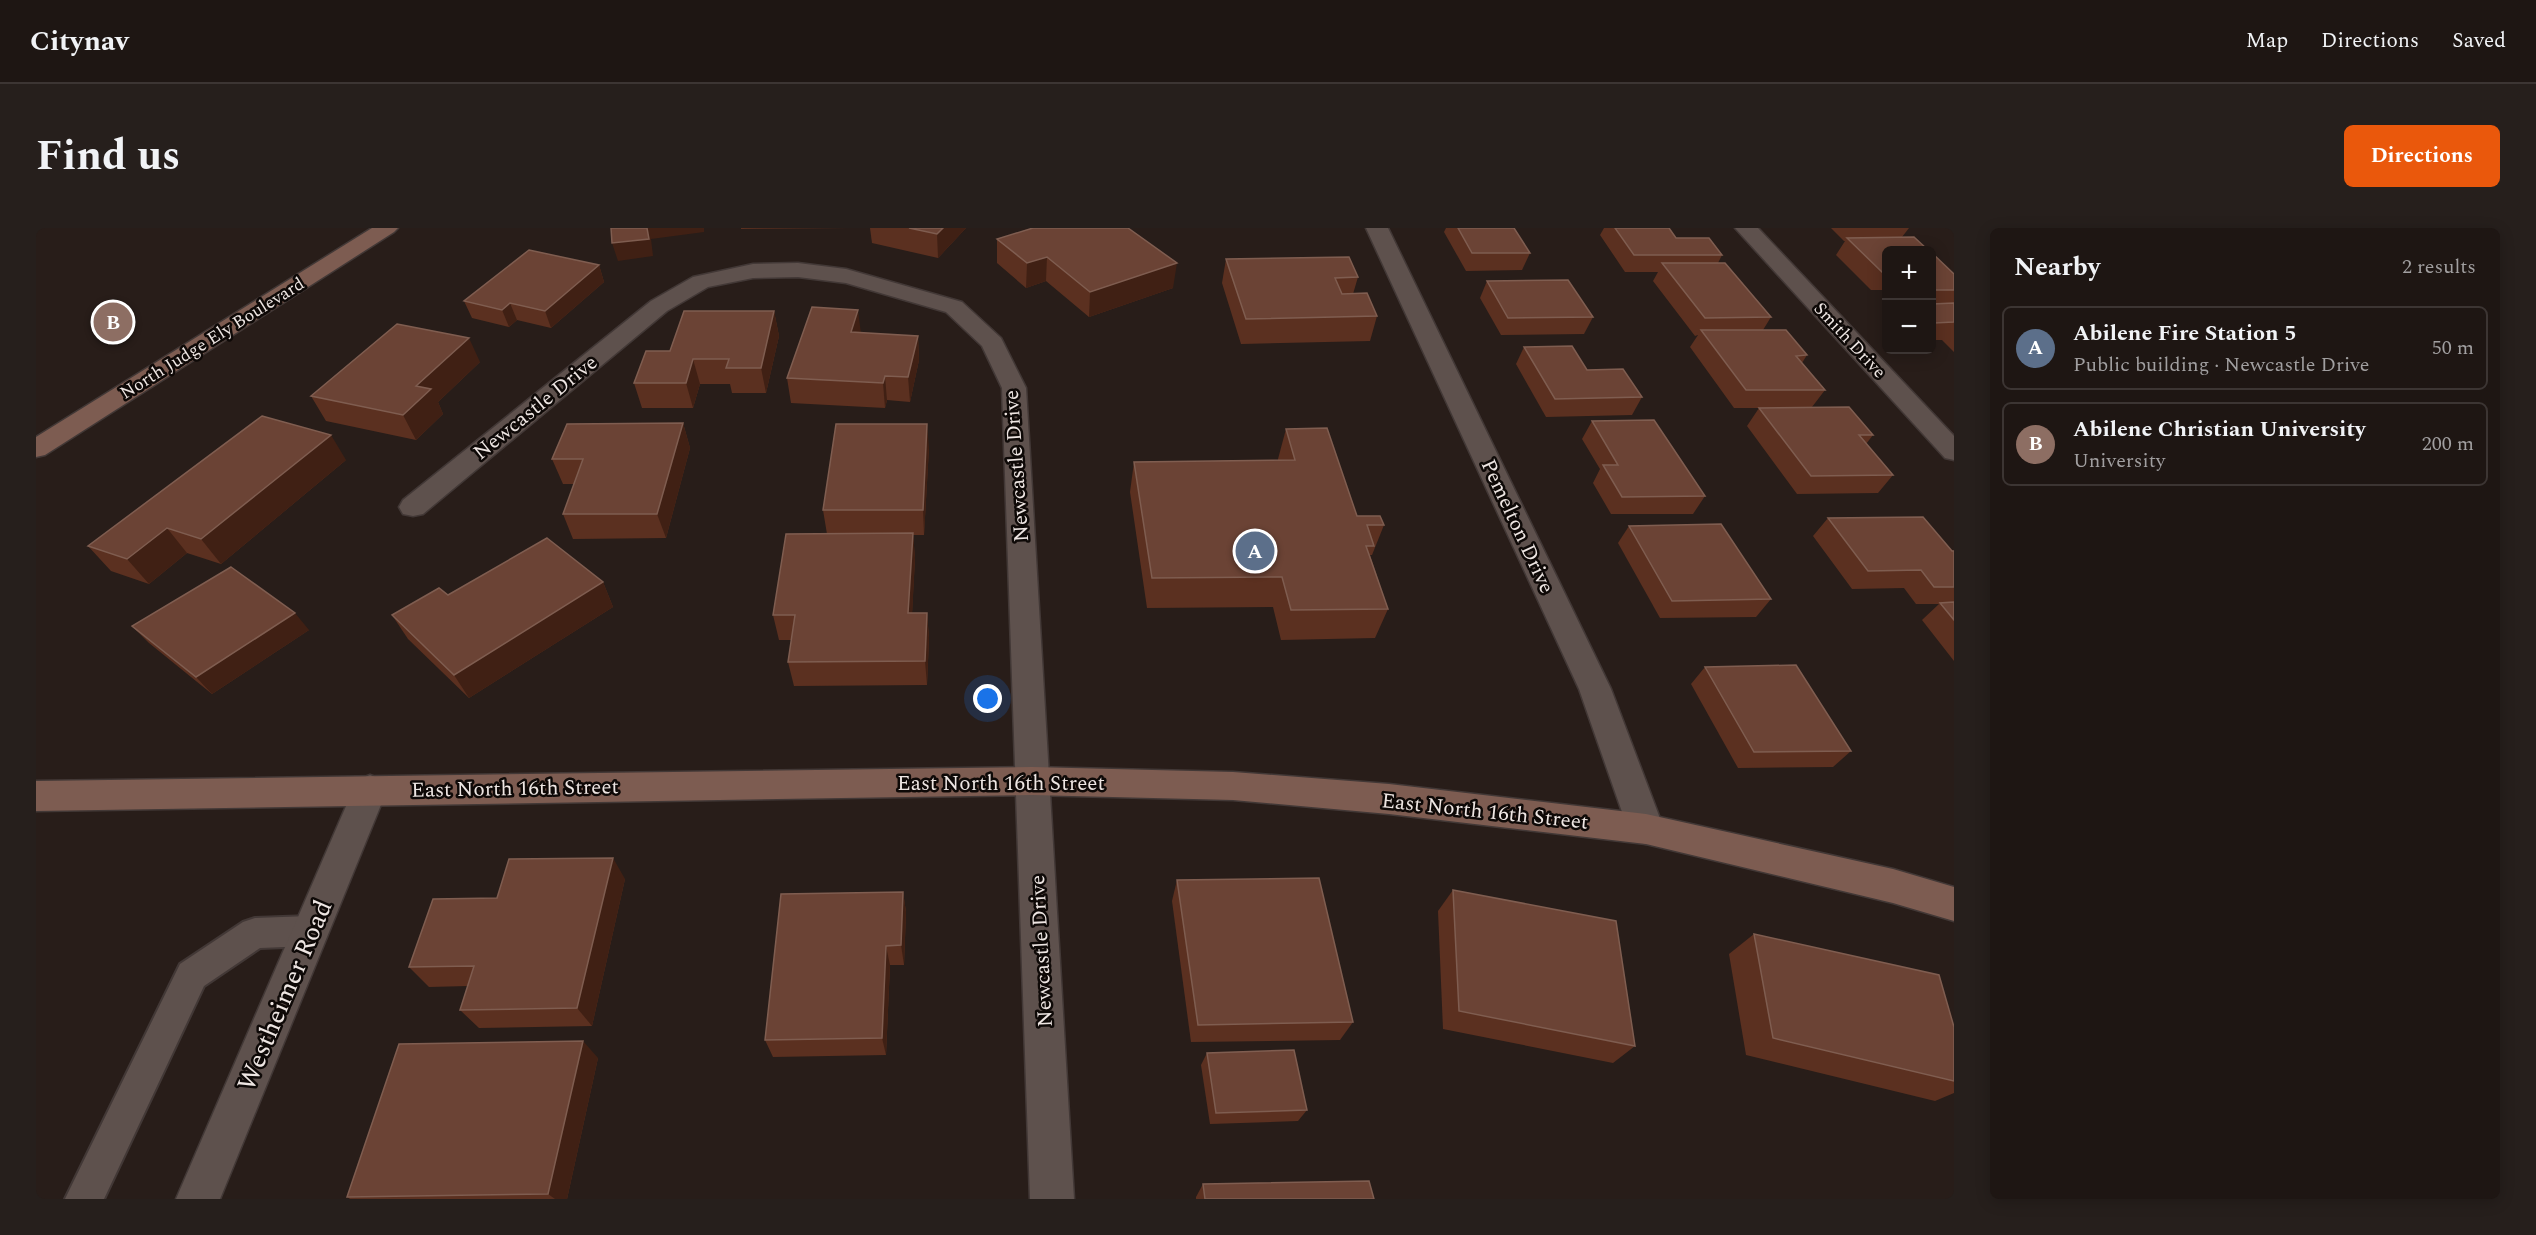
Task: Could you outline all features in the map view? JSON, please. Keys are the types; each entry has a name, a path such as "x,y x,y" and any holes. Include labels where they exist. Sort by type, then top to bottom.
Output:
{"street":[{"name":"North Judge Ely Boulevard","path":"36,449 387,228"},
{"name":"Pemelton Drive","path":"1377,228 1595,688 1646,829"},
{"name":"Smith Drive","path":"1746,228 1954,452"},
{"name":"Newcastle Drive","path":"413,507 658,306 701,282 753,271 798,270 846,276 954,307 993,343 1014,388 1052,1199"},
{"name":"East North 16th Street","path":"36,796 1032,781 1233,786 1389,799 1646,829 1893,886 1954,904"},
{"name":"Westheimer Road","path":"198,1199 370,790"}],"lane":[{"path":"84,1199 192,975 255,933 310,932"}],"building":[{"path":"611,228 647,228 649,239 612,243"},
{"path":"909,228 943,228 937,234"},
{"path":"1033,228 1128,228 1177,263 1090,292 1047,257 1027,263 997,239"},
{"path":"1458,228 1514,228 1530,253 1472,253"},
{"path":"1615,228 1669,228 1676,238 1709,238 1722,255 1634,255"},
{"path":"1914,237 1924,246 1882,246 1882,272 1847,238"},
{"path":"529,250 599,265 545,311 510,303 502,310 464,301"},
{"path":"1349,257 1358,277 1335,278 1342,294 1367,293 1377,316 1246,319 1226,259"},
{"path":"1936,257 1954,274 1954,290 1936,290"},
{"path":"1662,263 1725,263 1771,317 1705,318"},
{"path":"1568,280 1593,317 1508,318 1487,281"},
{"path":"1954,303 1954,322 1936,323 1936,304"},
{"path":"812,307 858,310 851,332 918,336 908,377 885,376 883,383 787,378"},
{"path":"684,311 774,311 761,368 726,368 729,359 693,359 686,383 634,383 646,351 670,351"},
{"path":"397,324 469,338 416,386 431,389 403,415 311,396"},
{"path":"1701,330 1786,330 1807,355 1796,356 1825,390 1746,390"},
{"path":"1572,346 1587,370 1623,369 1642,397 1555,399 1524,347"},
{"path":"1849,407 1873,435 1859,435 1893,475 1811,476 1759,408"},
{"path":"262,416 331,435 201,539 167,528 127,559 88,546"},
{"path":"1654,420 1705,496 1622,497 1603,465 1618,465 1592,421"},
{"path":"683,423 657,514 563,514 583,459 552,459 567,424"},
{"path":"836,424 927,424 923,510 823,510"},
{"path":"1327,428 1357,516 1380,516 1384,525 1367,525 1374,546 1366,546 1388,609 1291,610 1282,577 1152,578 1134,462 1295,460 1286,429"},
{"path":"1923,517 1954,551 1954,587 1934,587 1921,570 1868,571 1828,518"},
{"path":"1721,524 1771,599 1672,601 1629,526"},
{"path":"913,533 908,613 927,613 925,661 788,662 795,615 773,615 786,534"},
{"path":"547,538 603,582 454,675 392,615 439,588 448,595"},
{"path":"231,567 295,613 196,677 132,626"},
{"path":"1954,602 1954,620 1940,603"},
{"path":"1796,665 1851,751 1754,752 1705,667"},
{"path":"613,858 577,1008 460,1010 474,966 409,967 433,899 497,898 509,859"},
{"path":"1319,878 1353,1022 1198,1025 1177,880"},
{"path":"1453,890 1616,921 1635,1046 1459,1011"},
{"path":"903,892 901,945 886,946 882,1038 765,1040 781,894"},
{"path":"1754,934 1939,975 1954,1027 1954,1081 1773,1038"},
{"path":"583,1041 548,1194 347,1197 399,1044"},
{"path":"1294,1050 1307,1110 1216,1113 1207,1053"},
{"path":"1369,1181 1374,1199 1205,1199 1203,1184"}],"place":[{"name":"Abilene Christian University","path":"113,322"},
{"name":"Abilene Fire Station 5","path":"1255,551"}]}
